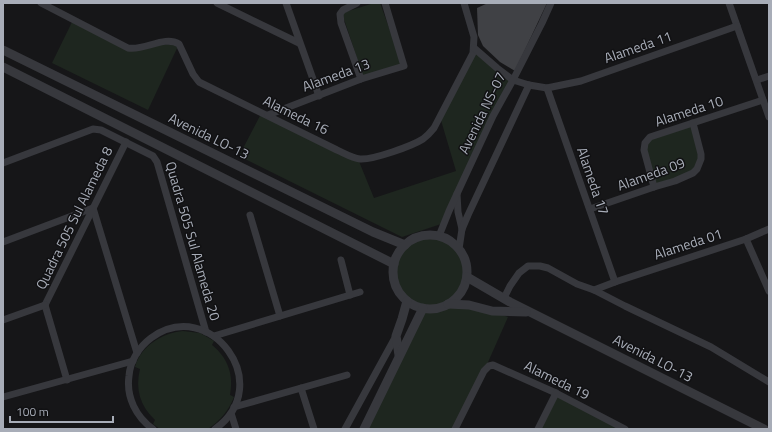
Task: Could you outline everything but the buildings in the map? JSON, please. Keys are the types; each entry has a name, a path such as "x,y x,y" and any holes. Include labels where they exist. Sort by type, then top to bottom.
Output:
{"street":[{"name":"Alameda 16","path":"41,3 128,48 138,48 164,41 174,41 179,44 194,78 199,82 358,159 369,158 409,146 429,135 434,128 470,60 474,48 474,37 464,3"},
{"path":"217,3 299,43"},
{"path":"286,3 319,96"},
{"path":"358,3 341,11 341,19 361,78"},
{"name":"Alameda 13","path":"268,115 361,78 404,66 402,55 385,3"},
{"name":"Avenida NS-07","path":"439,236 493,116 513,80 551,3"},
{"path":"728,4 757,80 769,117"},
{"name":"Alameda 11","path":"474,48 513,80 529,85 547,88 563,86 737,26"},
{"name":"Avenida LO-13","path":"3,50 372,232 404,245"},
{"path":"3,68 394,264"},
{"path":"757,80 769,76"},
{"path":"462,229 529,85"},
{"name":"Alameda 17","path":"547,88 614,282"},
{"name":"Alameda 10","path":"654,187 644,150 647,140 655,135 763,100"},
{"name":"Alameda 09","path":"590,209 688,176 697,169 700,164 701,154 693,123"},
{"path":"3,163 91,129 101,130 126,142"},
{"name":"Quadra 505 Sul Alameda 20","path":"126,142 153,155 156,158 206,332"},
{"name":"Quadra 505 Sul Alameda 8","path":"45,305 126,142"},
{"path":"457,194 458,212 462,229 460,249 466,264 467,277 464,288 460,294 448,304 431,309 423,308 407,301 400,293 395,284 393,274 396,257 404,245 415,238 427,235 439,236 450,241 460,249"},
{"path":"3,242 93,208 137,353"},
{"path":"250,216 280,316"},
{"name":"Alameda 01","path":"594,290 614,282 746,239 769,229"},
{"path":"746,239 769,291"},
{"path":"341,260 350,295"},
{"path":"504,298 519,273 528,266 548,268 584,288 594,290 624,306 711,347 769,382"},
{"name":"Avenida LO-13","path":"467,277 530,312 764,429"},
{"path":"214,336 360,292"},
{"path":"345,429 396,336 407,301"},
{"name":"Avenida LO-13","path":"448,304 469,305 492,311 530,312"},
{"path":"3,320 45,305 67,380"},
{"path":"364,429 423,308"},
{"path":"195,328 199,322 201,314"},
{"path":"153,429 137,412 131,399 128,386 129,375 133,361 144,344 154,336 165,331 181,327 195,328 214,336 225,345 233,356 238,369 240,382 238,396 233,410 224,422 215,429"},
{"path":"225,345 226,336 230,331"},
{"path":"396,336 399,356"},
{"path":"132,339 137,343 144,344"},
{"path":"3,397 133,361"},
{"name":"Alameda 19","path":"455,429 486,368 493,365 556,393 625,429"},
{"path":"115,366 122,368 129,375"},
{"path":"233,410 252,402 347,375"},
{"path":"301,388 314,429"},
{"path":"538,429 556,393"},
{"path":"238,396 244,400 252,402"},
{"path":"233,410 235,429"},
{"path":"142,429 143,420"},
{"path":"224,422 230,424 235,429"}],"shaded area":[{"path":"374,3 380,3 403,66 363,76 342,13"},
{"path":"73,20 124,46 179,44 148,110 52,63"},
{"path":"474,48 513,80 444,223 402,237 239,156 262,112 358,159 374,198 456,171 440,117"},
{"path":"693,123 701,154 693,173 654,187 645,144 647,140"},
{"path":"427,235 438,236 448,240 455,245 464,259 466,276 464,285 460,293 449,304 492,311 508,317 481,378 455,429 362,429 422,308 413,304 399,290 393,272 394,263 398,254 407,243 415,238"},
{"path":"183,331 200,333 214,341 212,345 218,350 226,361 230,374 230,395 234,397 224,415 208,429 160,429 153,424 155,420 142,403 140,397 138,383 140,369 135,367 142,353 153,342 160,338 175,332"},
{"path":"556,393 625,429 538,429"}]}
